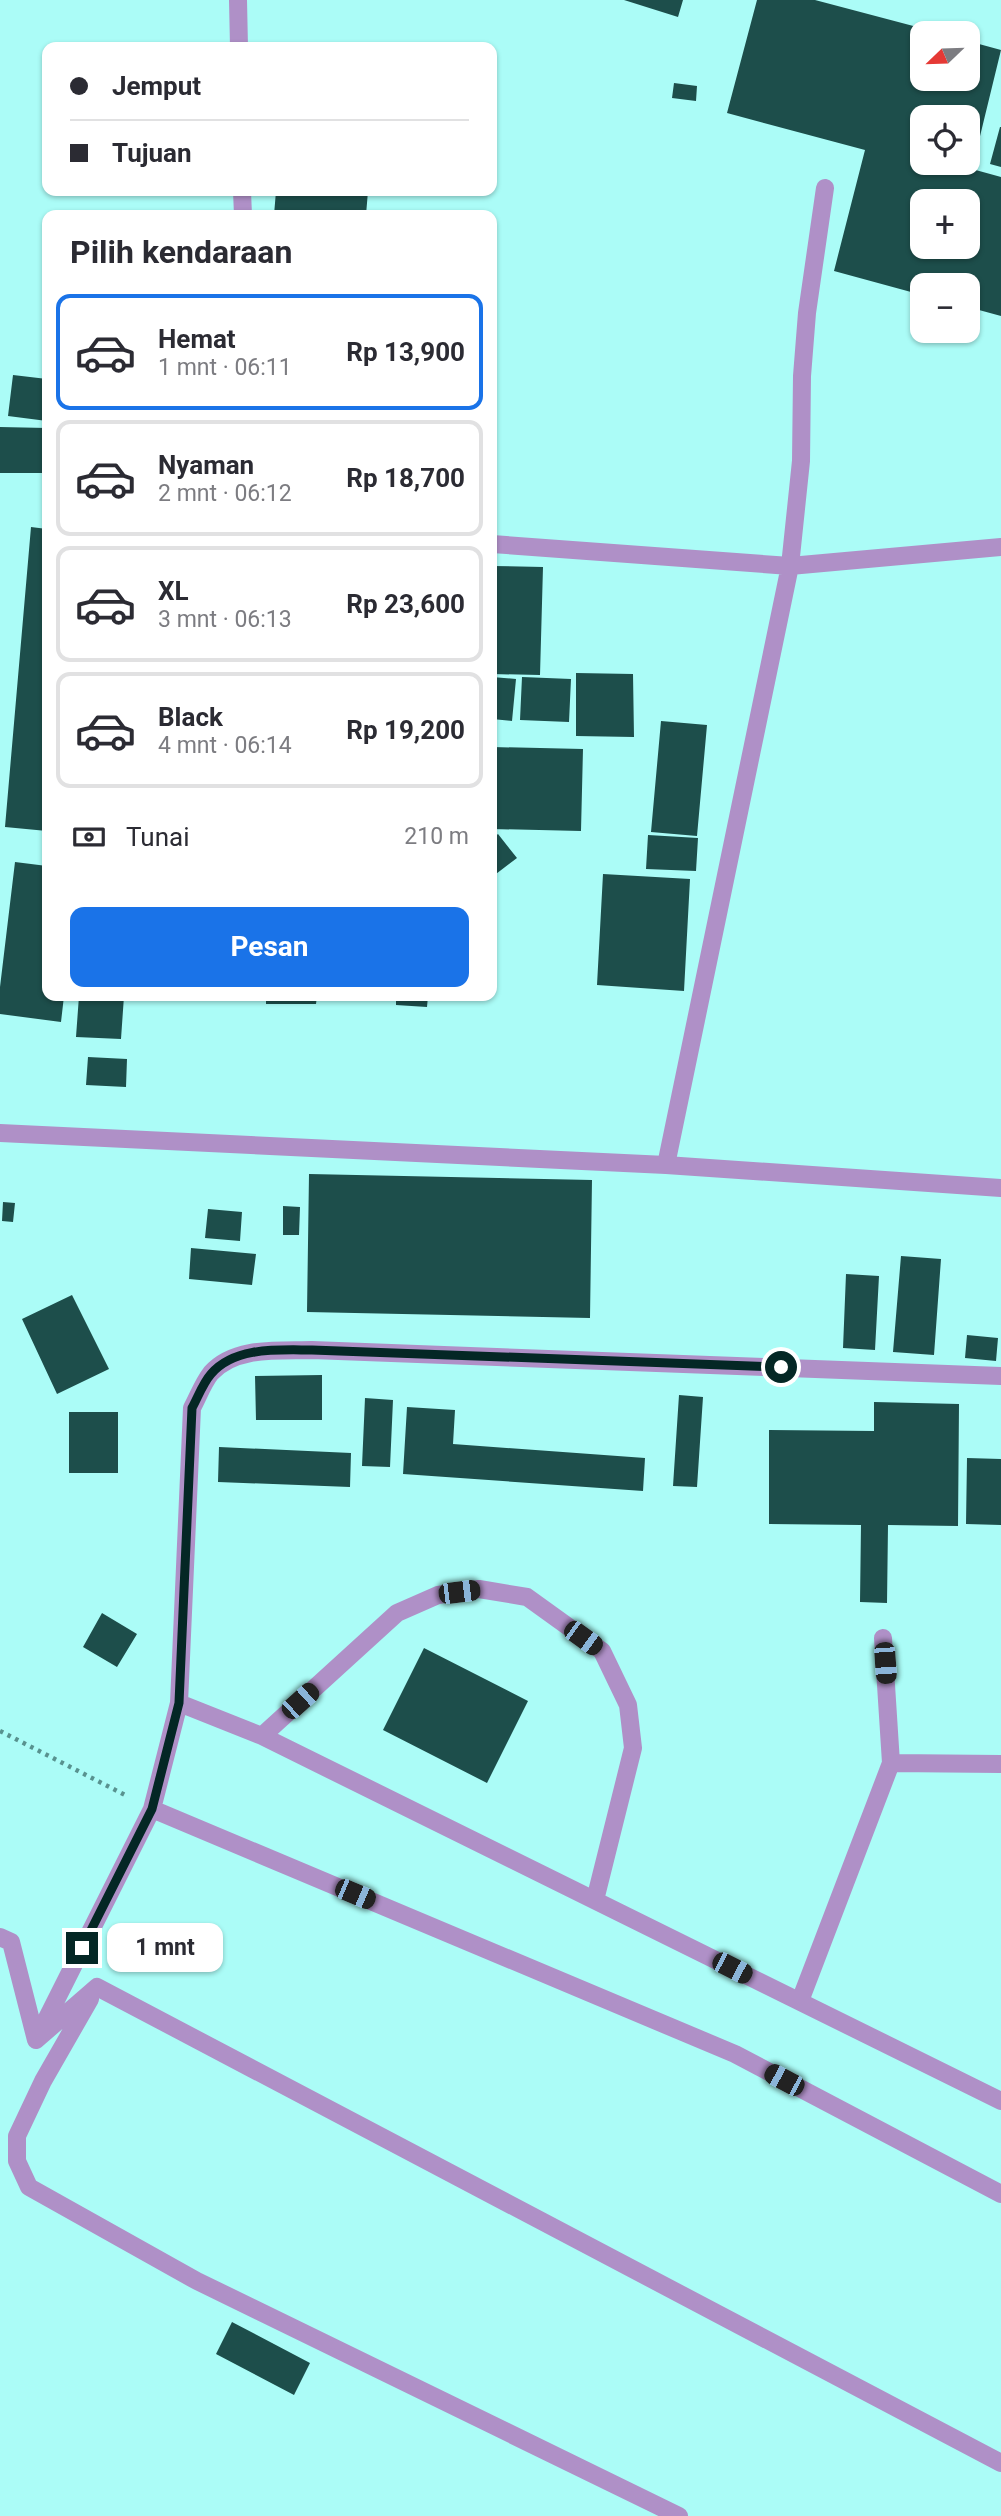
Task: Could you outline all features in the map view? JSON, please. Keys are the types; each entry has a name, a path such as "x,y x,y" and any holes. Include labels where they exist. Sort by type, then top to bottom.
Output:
{"lane":[{"path":"238,0 239,42"},
{"path":"667,1164 790,566 801,461 802,376 807,313 825,188"},
{"path":"497,544 790,566 1001,547"},
{"path":"0,1133 667,1164 1001,1188"},
{"path":"36,2040 152,1809 179,1703 192,1408 211,1373 231,1359 261,1351 312,1350 1001,1376"},
{"path":"262,1736 397,1613 438,1595 479,1590 527,1597 602,1651 628,1704 633,1748 595,1900"},
{"path":"800,2001 891,1763 883,1638"},
{"path":"179,1703 262,1736 1001,2101"},
{"path":"891,1763 1001,1764"},
{"path":"152,1809 736,2054 1001,2194"},
{"path":"5,1939 36,2040"},
{"path":"0,1967 5,1939"},
{"path":"36,2040 97,1987"},
{"path":"97,1987 1001,2463"},
{"path":"97,1987 43,2081 17,2136 17,2161 29,2187 197,2281 679,2516"}],"path":[{"path":"0,1731 152,1809"}],"building":[{"path":"624,0 683,0 678,17"},
{"path":"757,0 815,0 910,25 910,91 980,91 980,44 1001,50 980,136 980,105 910,105 910,175 980,175 980,171 1001,177 1001,316 980,310 980,273 910,273 910,292 834,271 865,150 727,113"},
{"path":"674,83 697,86 696,101 672,98"},
{"path":"1001,127 1001,167 990,164"},
{"path":"276,196 368,196 366,210 274,210"},
{"path":"13,375 42,378 42,420 8,416"},
{"path":"0,427 42,428 42,473 0,473"},
{"path":"31,527 42,528 42,831 5,827"},
{"path":"497,566 543,567 540,675 497,674"},
{"path":"576,673 633,674 634,737 576,736"},
{"path":"497,677 516,679 512,721 497,720"},
{"path":"522,677 571,679 569,722 520,720"},
{"path":"661,721 707,725 697,836 651,832"},
{"path":"497,747 583,749 581,831 497,829"},
{"path":"497,835 517,858 497,873"},
{"path":"648,835 698,838 696,871 646,869"},
{"path":"15,862 42,865 42,1001 63,1001 61,1022 0,1014 0,987"},
{"path":"603,874 690,879 684,991 597,985"},
{"path":"79,1001 124,1001 121,1039 76,1037"},
{"path":"266,1001 316,1001 316,1004 266,1004"},
{"path":"396,1001 428,1001 427,1007 396,1005"},
{"path":"88,1057 127,1059 126,1087 86,1085"},
{"path":"309,1174 592,1180 590,1318 307,1312"},
{"path":"3,1202 15,1203 13,1222 2,1221"},
{"path":"283,1206 300,1207 299,1235 283,1235"},
{"path":"208,1209 242,1212 240,1241 205,1238"},
{"path":"191,1248 256,1254 252,1285 189,1279"},
{"path":"901,1256 941,1259 934,1355 893,1352"},
{"path":"846,1274 879,1276 875,1350 843,1348"},
{"path":"72,1295 109,1369 57,1394 22,1319"},
{"path":"967,1335 998,1338 996,1361 965,1358"},
{"path":"322,1375 322,1420 256,1420 255,1376"},
{"path":"679,1395 703,1397 697,1487 673,1486"},
{"path":"365,1398 393,1400 390,1467 362,1466"},
{"path":"874,1402 959,1404 958,1526 888,1525 887,1603 860,1602 861,1525 769,1524 769,1430 874,1431"},
{"path":"407,1407 455,1410 453,1444 645,1458 643,1491 403,1474"},
{"path":"69,1412 118,1412 118,1473 69,1473"},
{"path":"219,1447 351,1453 350,1487 218,1482"},
{"path":"967,1458 1001,1459 1001,1525 966,1524"},
{"path":"102,1613 137,1634 117,1667 83,1647"},
{"path":"424,1648 528,1701 487,1783 383,1730"},
{"path":"232,2322 310,2363 294,2395 216,2354"}],"route":[{"path":"82,1948 152,1809 179,1703 192,1408 211,1373 231,1359 261,1351 312,1350 781,1367"}]}
